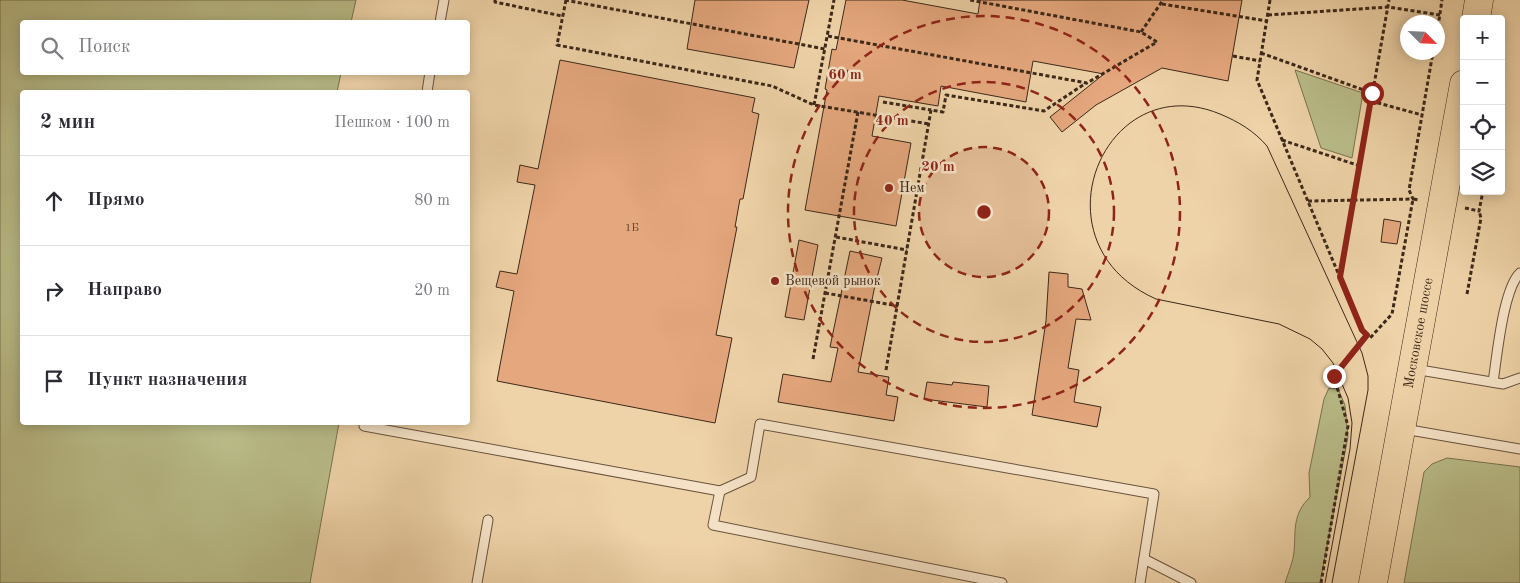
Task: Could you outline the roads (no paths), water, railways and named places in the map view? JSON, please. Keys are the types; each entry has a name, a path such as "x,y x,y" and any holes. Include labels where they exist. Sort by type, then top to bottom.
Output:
{"main road":[{"name":"Московское шоссе","path":"1373,583 1460,105"}],"lane":[{"path":"440,20 444,0"},
{"path":"426,90 429,75"},
{"path":"1493,382 1508,296 1514,279 1520,273"},
{"path":"1412,368 1503,384 1520,378"},
{"path":"364,425 720,491 751,477 760,424 1154,494 1140,583"},
{"path":"1400,429 1520,448"},
{"path":"720,491 713,526 1002,583"},
{"path":"476,583 488,520"},
{"path":"1144,559 1191,583"}],"tram line":[{"path":"1325,583 1350,449 1352,423 1348,398 1333,363 1322,349 1310,339 1279,324 1156,299 1118,273 1097,240 1090,203 1097,168 1116,137 1143,115 1179,106 1220,114 1246,127 1267,146 1362,353 1368,376 1368,390 1332,583"}],"place":[{"name":"Нем","path":"889,188"},
{"name":"Вещевой рынок","path":"775,281"}]}
